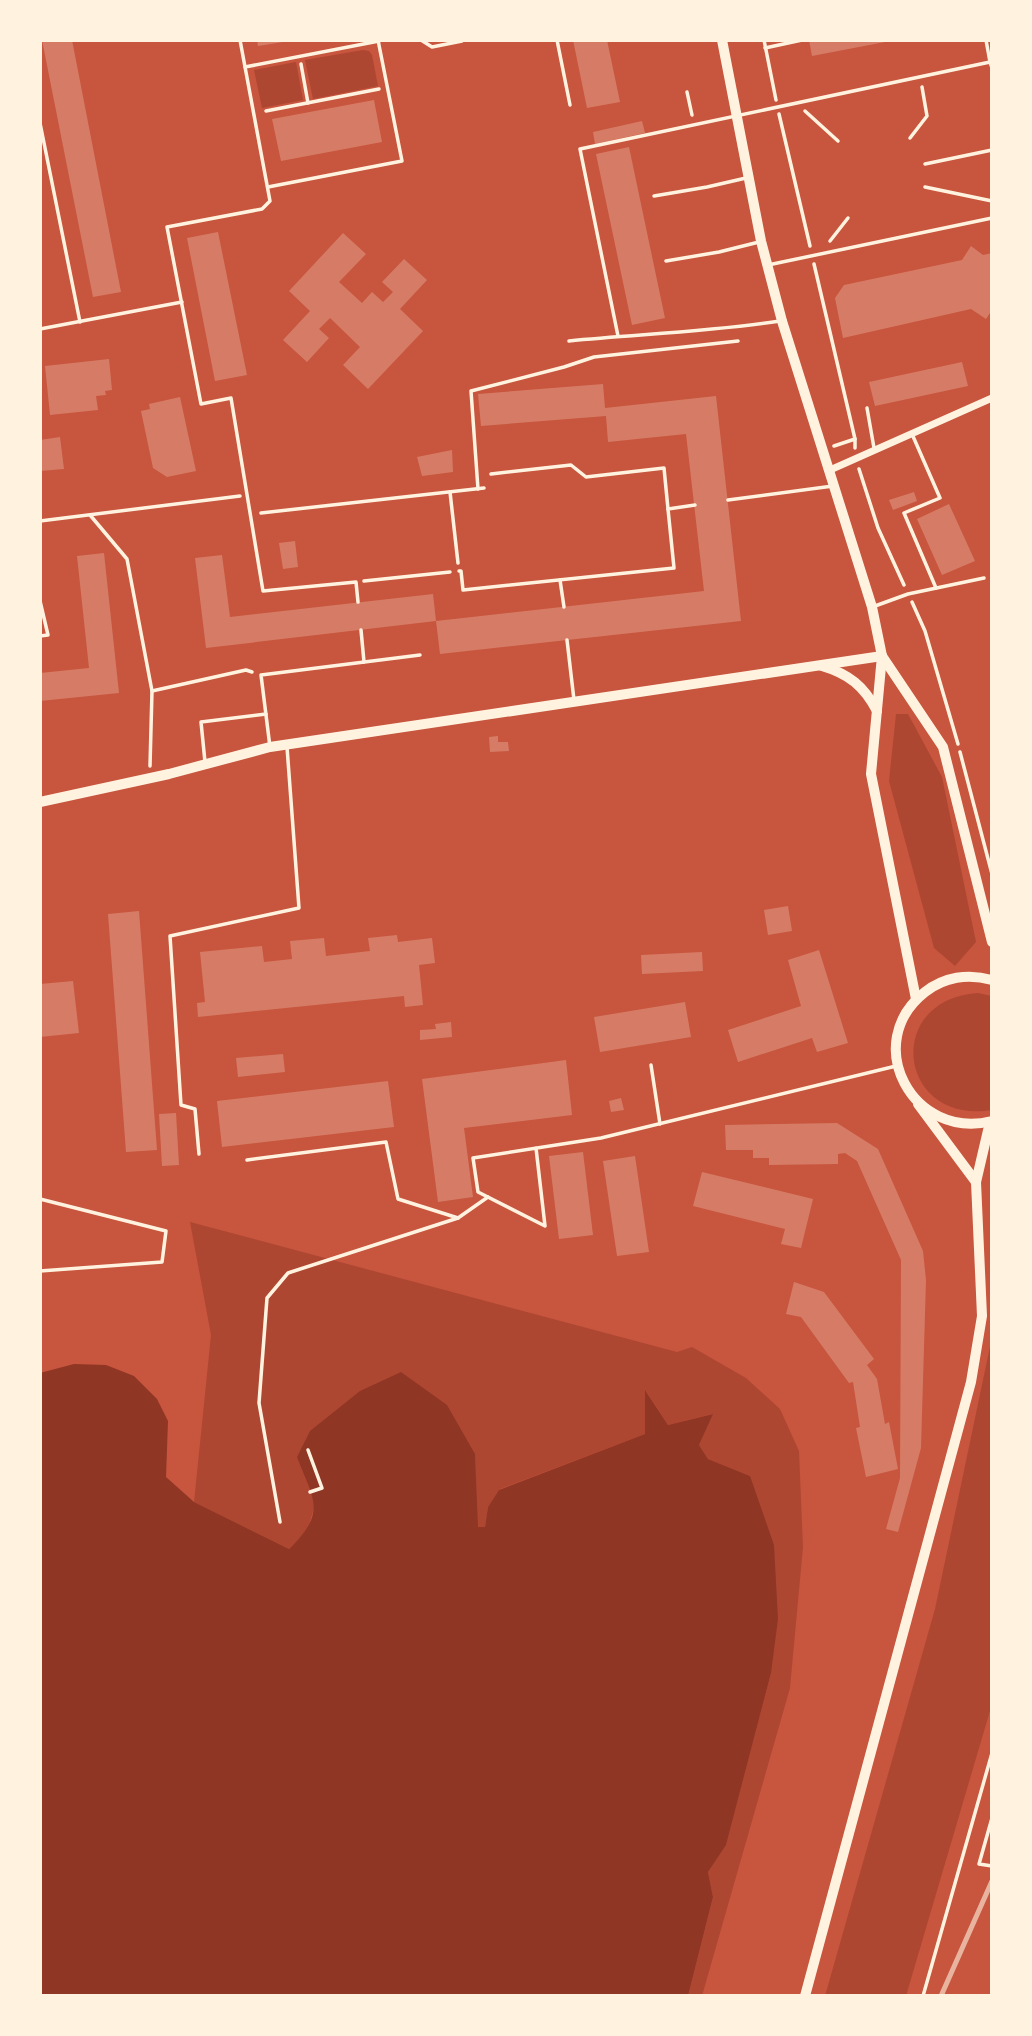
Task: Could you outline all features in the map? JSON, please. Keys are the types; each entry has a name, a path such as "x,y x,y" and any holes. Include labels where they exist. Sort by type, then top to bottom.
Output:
{"main road":[{"path":"722,40 767,265 782,321 873,607 882,656 871,774 916,999"},
{"path":"882,656 943,747 992,942"},
{"path":"991,1121 969,1125 950,1122 928,1112 910,1094 900,1074 896,1053 899,1029 906,1013 916,999 934,985 954,978 973,976 992,979"}],"street":[{"path":"830,470 992,398"},
{"path":"40,802 149,779 286,744 882,656"},
{"path":"818,665 839,671 855,680 868,693 877,711"},
{"path":"910,1094 976,1182"},
{"path":"805,1996 971,1382 982,1316 976,1182 991,1121"}],"lane":[{"path":"240,40 270,201 265,208 167,227 201,404 232,398 262,592 356,582 358,602"},
{"path":"421,40 432,47 462,41"},
{"path":"557,40 570,105"},
{"path":"986,40 992,68"},
{"path":"245,67 378,41 402,161 268,187"},
{"path":"618,336 580,149 990,62"},
{"path":"40,123 80,321"},
{"path":"654,196 748,177"},
{"path":"767,265 992,218"},
{"path":"666,261 719,252 761,241"},
{"path":"40,328 182,302"},
{"path":"569,341 735,328 782,321"},
{"path":"867,408 875,450"},
{"path":"912,434 940,498 904,513 936,588"},
{"path":"459,570 463,590 674,568 664,468 586,477 570,465 491,474"},
{"path":"727,500 835,485"},
{"path":"668,509 695,505"},
{"path":"873,607 908,594 984,578"},
{"path":"560,579 564,607"},
{"path":"40,601 48,635 40,636"},
{"path":"360,630 364,662"},
{"path":"567,640 575,700"},
{"path":"270,747 261,675 420,655"},
{"path":"205,764 201,722 266,714"},
{"path":"200,1154 195,1109 181,1105 170,936 299,908 286,744"},
{"path":"651,1065 660,1124"},
{"path":"536,1148 545,1226 478,1192 473,1158 536,1148 601,1138 898,1066"},
{"path":"247,1160 386,1142 398,1199 458,1218"},
{"path":"280,1522 259,1404 267,1298 288,1273 458,1218 488,1197"},
{"path":"40,1199 166,1231 162,1262 40,1271"},
{"path":"923,1996 992,1753"}],"path":[{"path":"765,48 802,40"},
{"path":"300,56 308,103"},
{"path":"910,138 928,116 920,76"},
{"path":"266,111 388,88"},
{"path":"687,92 692,115"},
{"path":"796,102 838,141"},
{"path":"925,164 992,150"},
{"path":"925,187 992,201"},
{"path":"819,254 848,218"},
{"path":"478,489 471,391 594,357 738,341"},
{"path":"251,514 484,488"},
{"path":"356,582 459,570 450,492"},
{"path":"40,521 248,495"},
{"path":"90,515 127,559 152,691 149,779"},
{"path":"152,691 246,670 261,675"},
{"path":"308,1450 322,1488 310,1492"},
{"path":"992,1818 979,1864 992,1866"}],"shaded area":[{"path":"363,50 372,55 378,86 313,99 305,60"},
{"path":"296,62 303,100 262,108 254,70"},
{"path":"896,714 908,714 942,777 976,942 955,966 934,948 889,781"},
{"path":"978,993 992,996 992,1110 960,1110 936,1099 921,1081 914,1059 916,1037 927,1016 947,1000"},
{"path":"190,1222 677,1352 692,1347 746,1378 780,1409 799,1451 803,1547 790,1688 702,1996 688,1996 713,1897 708,1872 726,1844 771,1673 750,1476 708,1459 699,1445 712,1414 668,1425 646,1391 645,1434 500,1489 488,1507 485,1528 477,1527 475,1454 315,1505 307,1531 289,1549 194,1502 211,1335"},
{"path":"992,1337 992,1704 906,1996 825,1996 935,1609"},
{"path":"74,1364 106,1365 134,1376 157,1399 168,1421 166,1477 194,1502 289,1549 309,1525 313,1515 312,1496 297,1457 310,1431 360,1391 401,1372 447,1405 475,1454 478,1527 485,1527 488,1507 499,1490 645,1434 645,1390 668,1425 713,1414 699,1445 708,1459 750,1476 774,1545 778,1619 771,1673 726,1845 708,1872 713,1897 688,1996 40,1996 40,1373"}],"building":[{"path":"42,40 72,40 121,292 93,297"},
{"path":"257,40 282,40 283,42 258,46"},
{"path":"573,40 607,40 620,102 587,108"},
{"path":"809,40 885,40 885,42 812,56"},
{"path":"374,100 382,142 281,161 272,119"},
{"path":"642,121 645,133 595,144 593,132"},
{"path":"629,147 665,318 632,325 596,154"},
{"path":"218,232 247,375 215,381 187,238"},
{"path":"343,233 366,254 339,282 362,303 372,292 383,302 393,292 382,282 404,259 427,280 400,309 423,331 368,389 343,365 360,347 330,318 319,329 329,338 307,362 283,340 310,311 289,291"},
{"path":"971,246 983,255 992,253 992,310 986,319 971,309 843,338 835,298 844,285 962,260"},
{"path":"109,359 112,390 105,391 106,395 96,396 98,410 50,415 45,366"},
{"path":"962,362 968,386 875,406 869,382"},
{"path":"603,384 605,408 716,396 741,621 440,654 436,621 704,591 686,434 608,442 606,416 481,426 478,394"},
{"path":"180,397 196,471 167,477 153,468 141,411 150,409 149,404"},
{"path":"60,437 64,469 40,471 40,440"},
{"path":"452,450 453,472 422,476 417,457"},
{"path":"914,492 917,501 893,510 889,500"},
{"path":"949,504 975,561 942,575 917,519"},
{"path":"295,541 298,567 283,569 279,543"},
{"path":"104,553 119,693 40,701 40,673 89,668 77,556"},
{"path":"222,555 230,617 433,594 436,621 206,648 195,558"},
{"path":"498,736 498,742 508,742 509,751 490,752 489,737"},
{"path":"788,906 792,931 768,935 764,910"},
{"path":"139,911 157,1150 126,1152 108,914"},
{"path":"397,935 398,942 432,938 435,963 419,965 423,1005 405,1007 404,996 198,1017 197,1003 205,1002 200,952 262,946 264,962 292,959 290,941 324,938 326,956 370,951 368,938"},
{"path":"819,950 848,1043 817,1052 812,1038 738,1062 728,1030 801,1006 788,960"},
{"path":"702,952 703,971 642,974 641,955"},
{"path":"73,981 79,1033 40,1037 40,984"},
{"path":"685,1002 691,1037 600,1052 594,1017"},
{"path":"451,1022 452,1037 420,1040 420,1030 436,1029 435,1024"},
{"path":"283,1054 285,1072 238,1077 236,1058"},
{"path":"566,1060 572,1115 464,1128 473,1197 438,1202 422,1079"},
{"path":"388,1081 394,1127 222,1147 217,1101"},
{"path":"621,1098 624,1110 611,1112 609,1101"},
{"path":"176,1113 179,1165 162,1166 159,1114"},
{"path":"837,1123 878,1149 923,1251 926,1280 921,1448 898,1532 886,1529 900,1478 901,1260 857,1161 845,1153 838,1154 838,1164 769,1165 769,1158 753,1158 753,1150 726,1150 725,1125"},
{"path":"583,1152 593,1235 559,1239 549,1156"},
{"path":"635,1156 649,1252 617,1256 603,1161"},
{"path":"702,1172 813,1199 801,1248 781,1244 785,1229 693,1206"},
{"path":"794,1282 824,1292 874,1359 867,1365 877,1379 885,1424 889,1422 898,1469 866,1477 856,1428 860,1427 853,1382 849,1383 801,1317 786,1314"}],"railway":[{"path":"941,1996 992,1881"}]}
